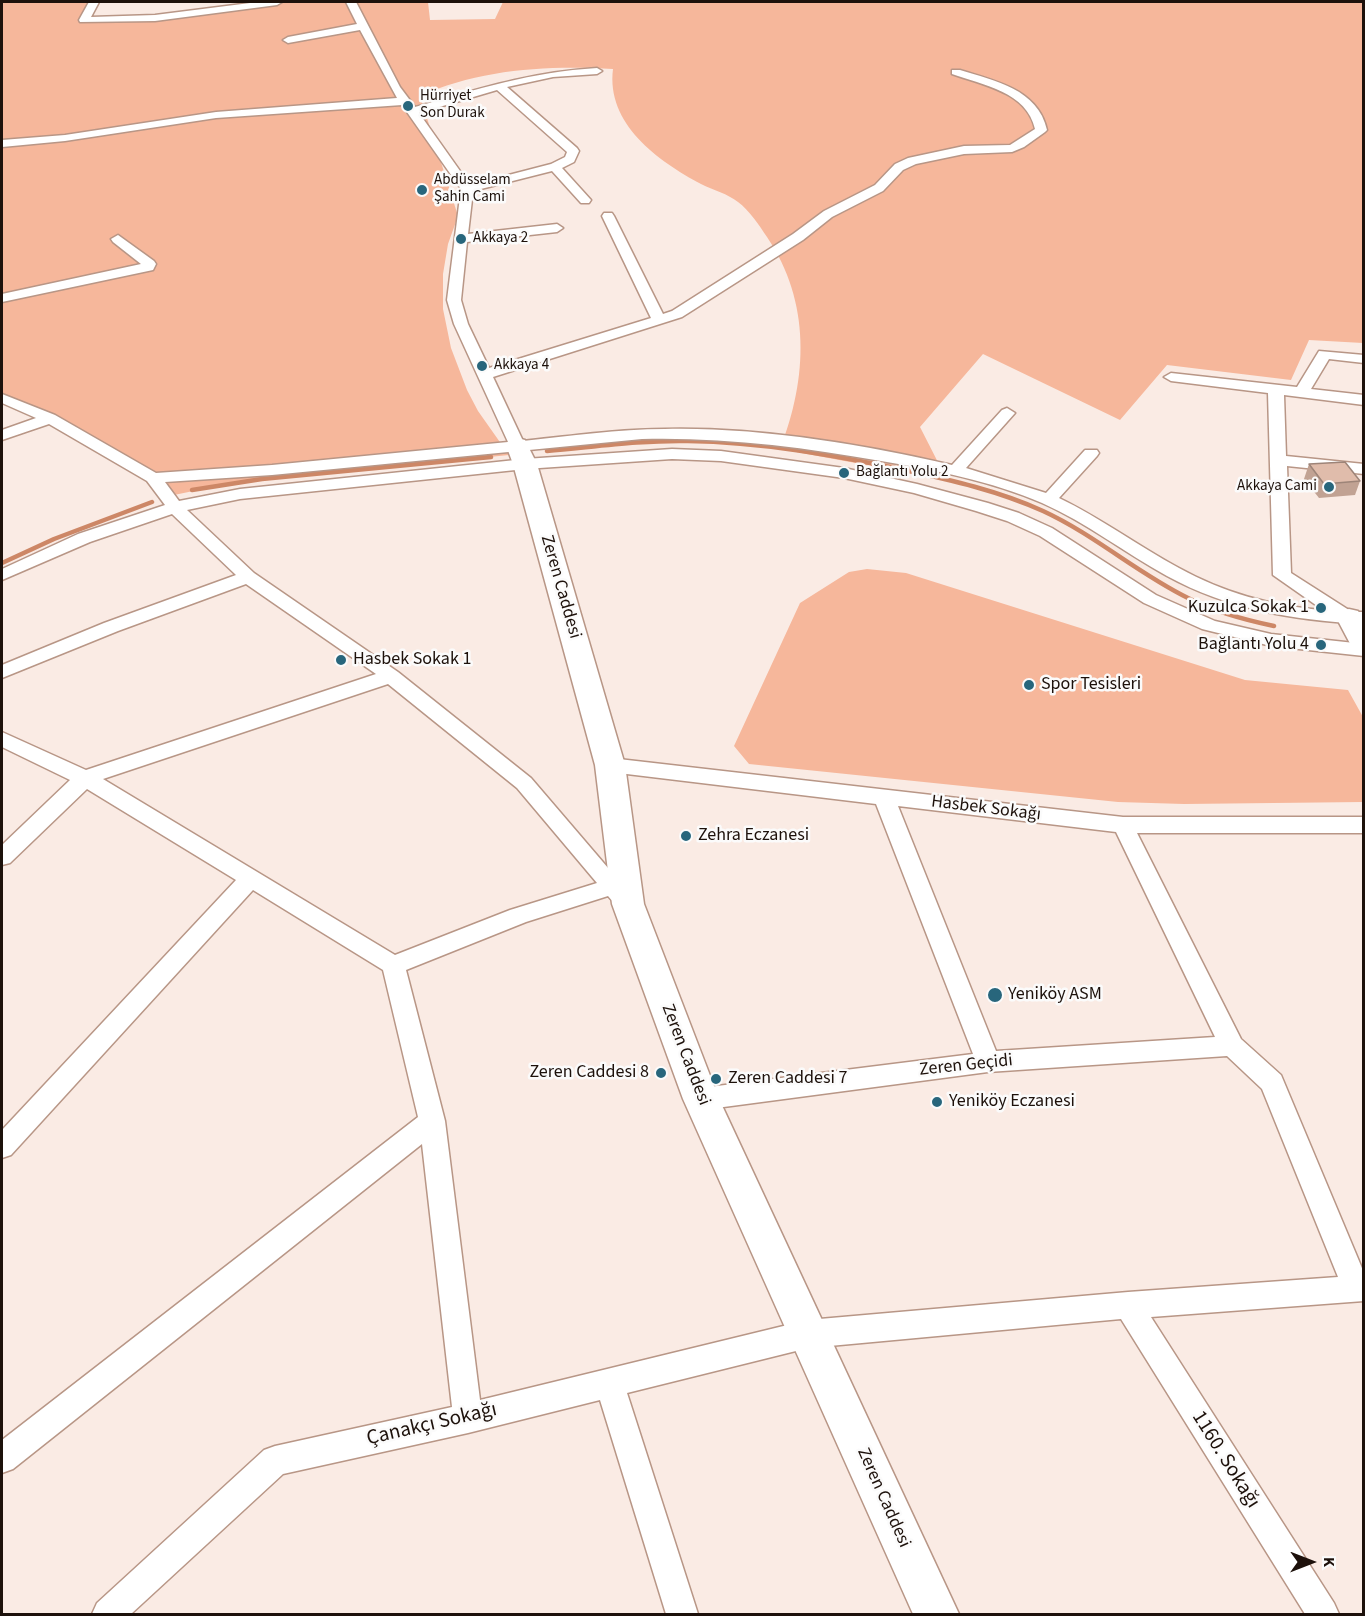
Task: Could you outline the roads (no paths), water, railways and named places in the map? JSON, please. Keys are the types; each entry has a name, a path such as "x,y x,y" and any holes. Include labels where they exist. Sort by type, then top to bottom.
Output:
{"street":[{"path":"94,2 84,20 154,18 277,2"},
{"path":"351,2 404,101 467,189 454,300 461,324 521,454"},
{"path":"288,40 364,26"},
{"path":"412,112 499,86 553,74 597,71"},
{"path":"486,374 677,314 798,237 828,214 879,188 899,166 936,154 1012,148 1041,130 1035,111 1023,97 956,72"},
{"path":"467,189 555,167 573,155 571,147 499,86"},
{"path":"2,143 65,138 216,116 404,101"},
{"path":"555,167 585,200"},
{"path":"608,216 659,320"},
{"path":"461,239 557,228"},
{"path":"2,298 148,267 149,264 118,239"},
{"path":"1301,394 1324,354 1364,359"},
{"path":"1171,377 1364,400"},
{"path":"153,478 521,454 721,456 833,471 896,484 1013,517 1047,532 1150,599 1209,625 1271,640 1364,648 1356,617 1282,575 1276,391"},
{"path":"2,398 50,418 153,478 175,507 248,577 391,676 524,783 620,895 518,916 393,965"},
{"path":"955,471 1007,413"},
{"path":"2,435 50,418"},
{"path":"2,575 84,537 175,507 240,494 521,454 642,434 712,434 861,453 955,471 1013,487 1049,500 1100,526 1176,573 1235,601 1285,612 1356,617"},
{"path":"1049,500 1091,453"},
{"name":"Zeren Caddesi","path":"521,454 610,765 620,895 701,1099 936,1614"},
{"path":"1278,460 1364,469"},
{"path":"2,672 111,627 248,577"},
{"path":"2,857 85,778 391,676"},
{"path":"2,739 85,778 393,965 432,1121 468,1418"},
{"name":"Hasbek Sokağı","path":"610,765 1123,825 1364,825"},
{"path":"884,797 988,1062"},
{"path":"1123,825 1232,1046 1272,1082 1360,1288"},
{"path":"2,1147 251,878"},
{"name":"Zeren Geçidi","path":"701,1099 988,1062 1232,1046"},
{"path":"2,1458 432,1121"},
{"name":"Çanakçı Sokağı","path":"108,1614 275,1461 468,1418 808,1334 1128,1305 1360,1288"},
{"name":"1160. Sokağı","path":"1128,1305 1323,1614"},
{"path":"609,1383 682,1614"}],"waterway":[{"path":"547,451 653,442 715,442 824,454 939,478 992,492 1043,511 1080,531 1188,598 1230,615 1274,626"},
{"path":"192,490 262,479 491,457"},
{"path":"2,563 54,539 152,502"}],"place":[{"name":"Hürriyet Son Durak","path":"408,106"},
{"name":"Abdüsselam Şahin Cami","path":"422,190"},
{"name":"Akkaya 2","path":"461,239"},
{"name":"Akkaya 4","path":"482,366"},
{"name":"Bağlantı Yolu 2","path":"844,473"},
{"name":"Akkaya Cami","path":"1329,487"},
{"name":"Kuzulca Sokak 1","path":"1321,608"},
{"name":"Bağlantı Yolu 4","path":"1321,645"},
{"name":"Hasbek Sokak 1","path":"341,660"},
{"name":"Spor Tesisleri","path":"1029,685"},
{"name":"Zehra Eczanesi","path":"686,836"},
{"name":"Yeniköy ASM","path":"995,995"},
{"name":"Zeren Caddesi 8","path":"661,1073"},
{"name":"Zeren Caddesi 7","path":"716,1079"},
{"name":"Yeniköy Eczanesi","path":"937,1102"}]}
